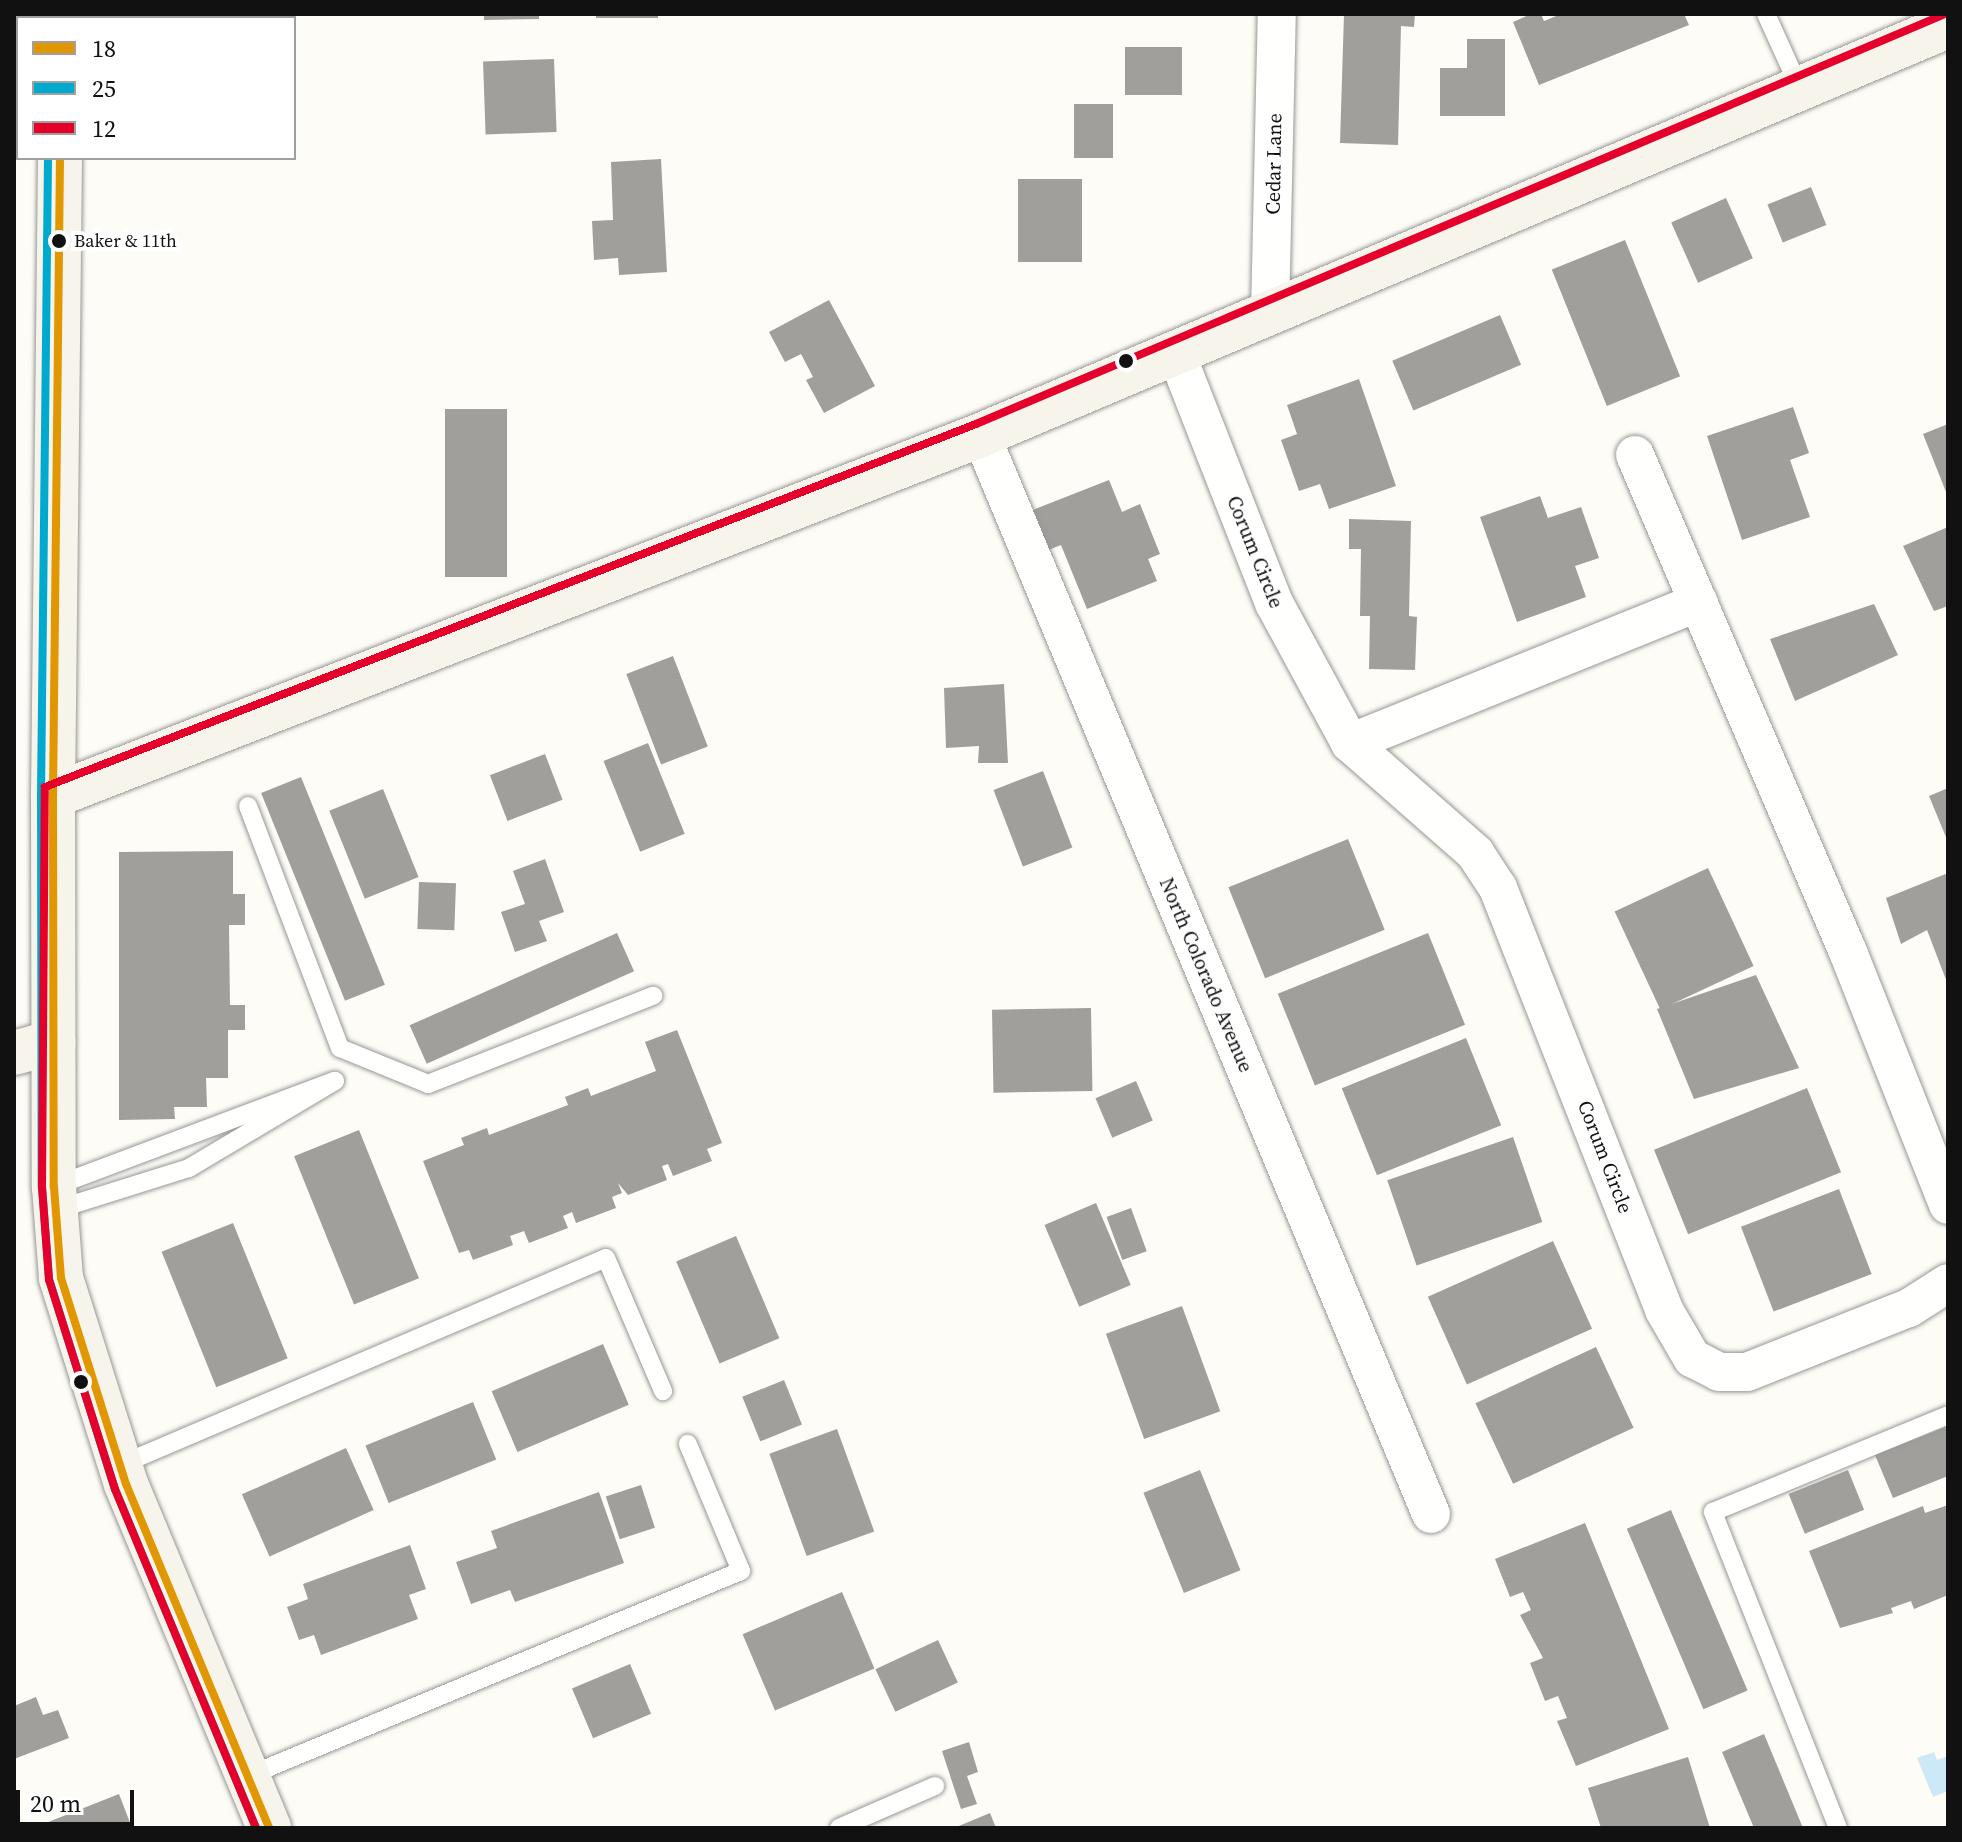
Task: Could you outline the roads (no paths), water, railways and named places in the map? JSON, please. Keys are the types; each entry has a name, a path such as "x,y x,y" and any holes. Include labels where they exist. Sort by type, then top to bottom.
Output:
{"street":[{"name":"Cedar Lane","path":"1270,313 1277,14"},
{"path":"53,796 981,435 1948,26"},
{"path":"60,160 53,796 34,1048 55,1198 61,1278 120,1465 269,1828"},
{"name":"Corum Circle","path":"1176,353 1274,603 1350,743 1475,853 1498,888 1664,1310 1692,1358 1719,1372 1747,1372 1909,1308 1948,1284"},
{"name":"North Colorado Avenue","path":"981,435 1431,1514"},
{"path":"1635,455 1848,952 1948,1205"},
{"path":"1350,743 1699,602"}],"lane":[{"path":"1766,14 1800,89"},
{"path":"248,806 340,1048 428,1084 653,996"},
{"path":"55,1198 189,1168 335,1081 361,1057"},
{"path":"55,1198 335,1081"},
{"path":"120,1465 606,1258 663,1391"},
{"path":"1838,1828 1713,1512 1948,1415"},
{"path":"248,1776 741,1571 688,1444"},
{"path":"839,1828 935,1786"}],"water":[{"path":"1934,1752 1937,1760 1948,1756 1948,1791 1933,1797 1917,1758"}],"place":[{"name":"Baker & 11th","path":"59,241"}]}
